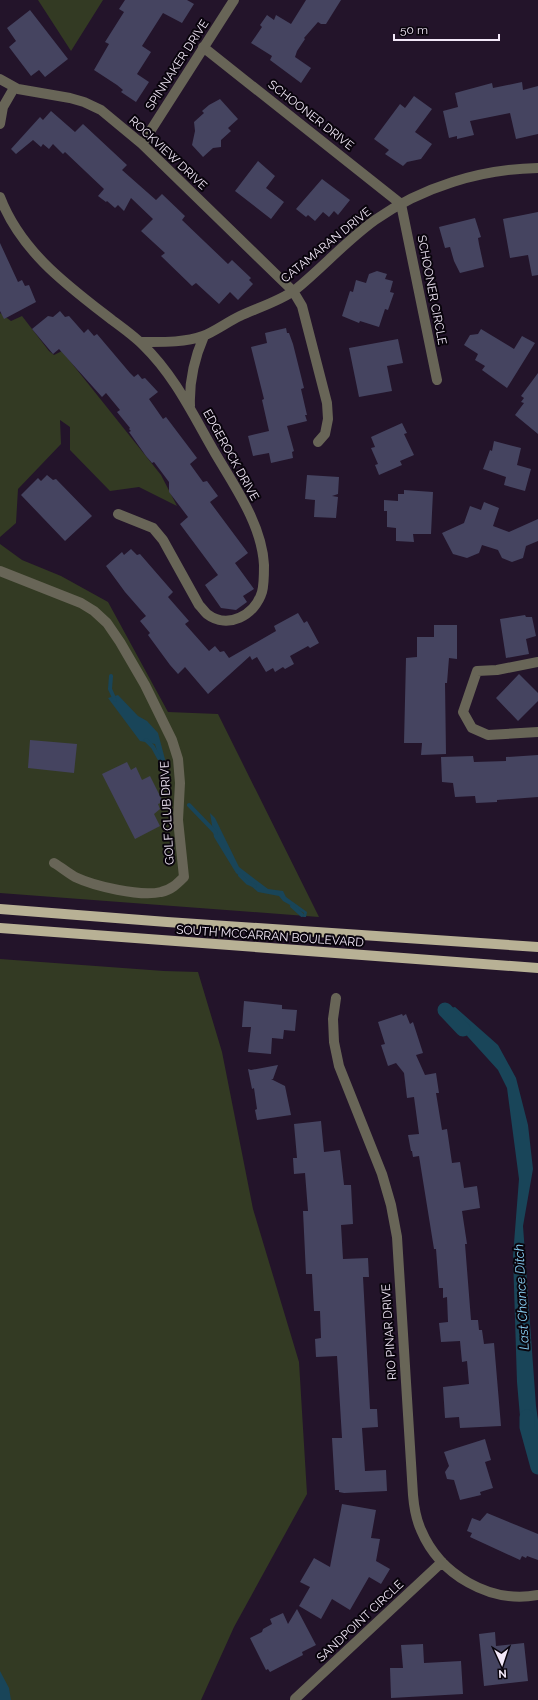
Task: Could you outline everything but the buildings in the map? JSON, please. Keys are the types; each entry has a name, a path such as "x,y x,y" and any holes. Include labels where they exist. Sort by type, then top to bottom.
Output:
{"main road":[{"name":"SOUTH MCCARRAN BOULEVARD","path":"0,910 538,947"},
{"name":"SOUTH MCCARRAN BOULEVARD","path":"0,928 538,968"}],"street":[{"name":"SPINNAKER DRIVE","path":"142,144 234,0"},
{"name":"SCHOONER DRIVE","path":"204,47 401,204"},
{"name":"ROCKVIEW DRIVE","path":"0,79 14,88 84,102 101,110 142,144 293,291 302,306 327,403 328,420 325,434 318,442"},
{"path":"0,124 3,107 14,88"},
{"name":"CATAMARAN DRIVE","path":"140,342 179,341 204,336 240,316 293,291 351,239 376,220 401,204 440,187 472,176 505,170 538,168"},
{"name":"EDGEROCK DRIVE","path":"0,197 5,212 16,230 39,259 59,278 140,342 173,378 248,512 263,549 264,569 262,592 254,607 247,614 232,620 217,619 207,614 199,605 163,540 153,528 118,514"},
{"name":"SCHOONER CIRCLE","path":"401,204 437,380"},
{"path":"190,408 190,387 193,366 204,336"},
{"name":"GOLF CLUB DRIVE","path":"0,571 81,603 94,611 107,623 145,685 172,740 178,759 180,783 178,820 184,877 175,887 163,892 149,894 103,887 75,876 54,863"},
{"path":"538,662 497,670 477,671 463,712 472,728 488,735 538,732"},
{"name":"RIO PINAR DRIVE","path":"336,998 333,1019 334,1042 339,1066 382,1174 391,1205 396,1237 415,1513 430,1548 456,1575 474,1586 493,1593 511,1596 538,1595"},
{"name":"SANDPOINT CIRCLE","path":"296,1699 442,1562"}],"green space":[{"path":"38,0 103,0 71,51"},
{"path":"0,313 11,321 22,316 49,351 54,355 62,351 161,475 177,506 139,487 110,491 70,450 70,427 60,420 61,444 18,489 16,523 0,537"},
{"path":"0,544 22,560 61,576 108,602 168,712 218,714 319,917 0,893"},
{"path":"0,959 164,971 198,972 222,1052 253,1209 299,1362 307,1494 234,1627 201,1700 0,1700"}],"water":[{"path":"118,695 138,716 147,721 158,733 170,778 166,782 155,744 140,741 108,698"},
{"path":"210,813 215,818 239,867 268,889 283,891 286,897 307,912 306,917 303,917 304,913 283,901 279,896 258,892 236,873 214,837"},
{"path":"449,1005 451,1008 455,1007 498,1045 516,1078 528,1125 533,1169 523,1226 538,1420 538,1468 531,1438 521,1428 517,1382 513,1256 519,1179 507,1088 498,1070 449,1016 449,1011 446,1008"},
{"path":"0,1671 9,1688 11,1700 0,1700"}],"waterway":[{"name":"Last Chance Ditch","path":"111,676 110,689 115,700"},
{"name":"Last Chance Ditch","path":"146,740 153,747 159,758"},
{"name":"Last Chance Ditch","path":"189,805 216,833"},
{"name":"Last Chance Ditch","path":"240,875 248,883 255,886"},
{"name":"Last Chance Ditch","path":"292,906 302,915"},
{"name":"Last Chance Ditch","path":"445,1010 463,1029"},
{"name":"Last Chance Ditch","path":"527,1417 527,1427 538,1467"}]}
